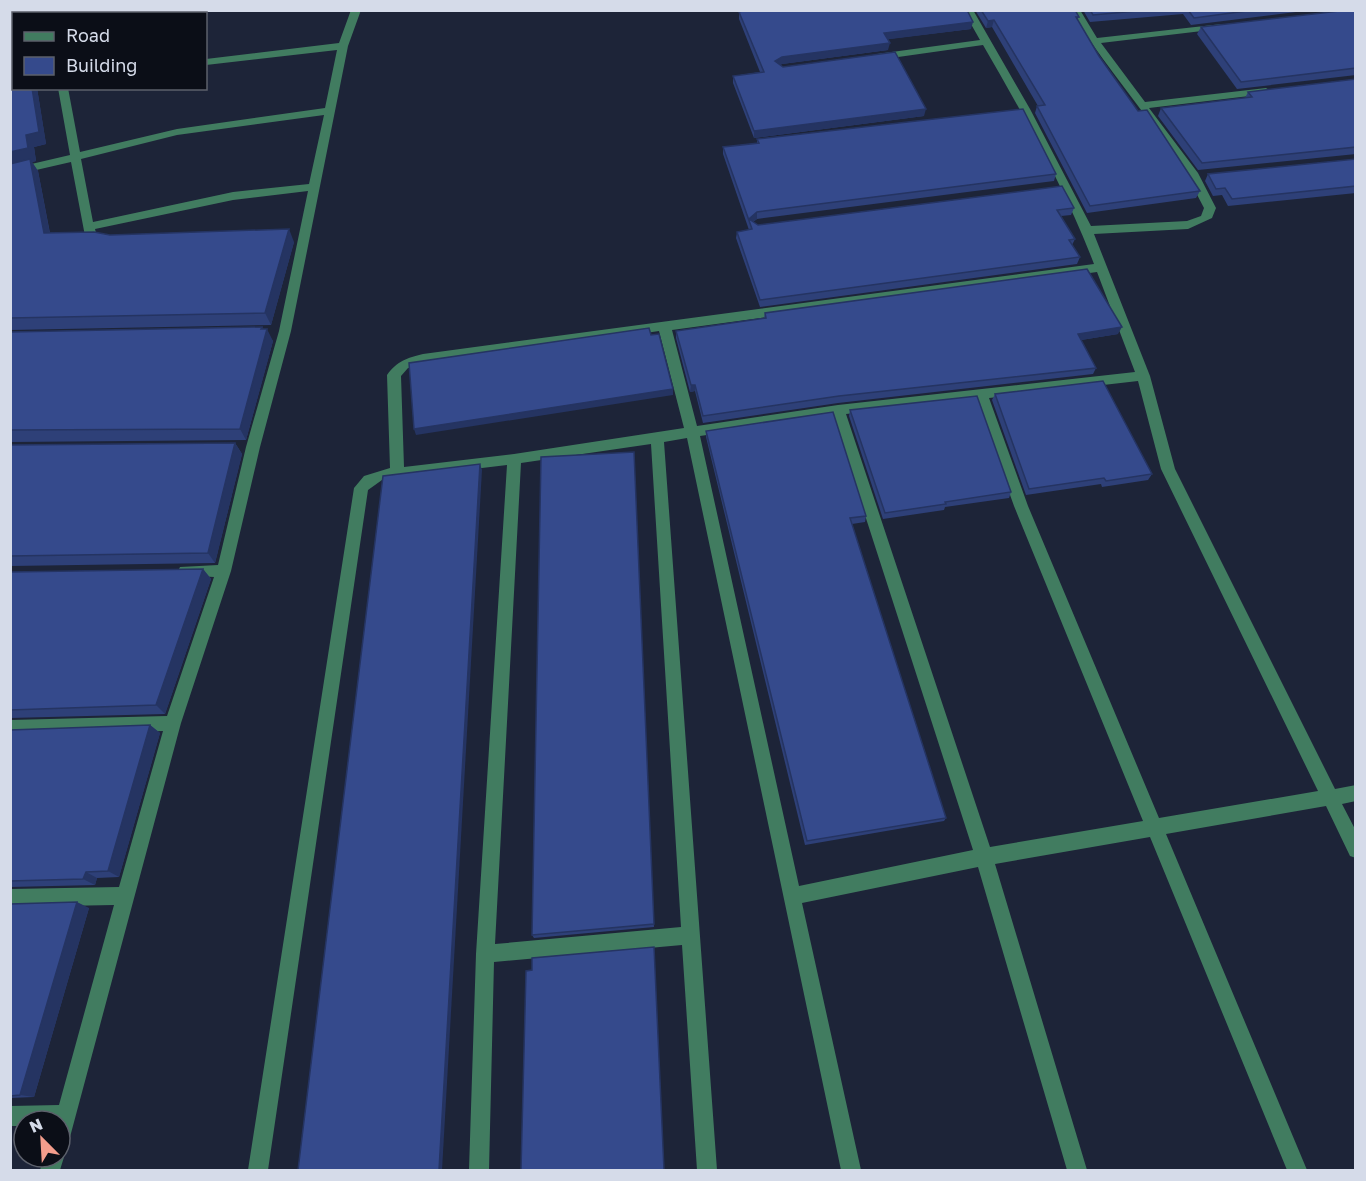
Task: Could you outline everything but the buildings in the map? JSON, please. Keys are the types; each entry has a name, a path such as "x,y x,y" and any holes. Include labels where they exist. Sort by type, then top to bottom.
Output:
{"street":[{"path":"68,1109 173,723 224,571 248,447 279,331 299,233 314,187 343,46 356,10"},
{"path":"968,10 1059,187 1087,230 1143,376 1168,469 1328,798 1356,850"},
{"path":"1075,10 1094,41 1141,106 1200,175 1210,208 1206,218 1188,225 1087,230"},
{"path":"1094,41 1225,26"},
{"path":"861,59 986,42"},
{"path":"207,62 343,46"},
{"path":"66,90 74,158 88,228 91,236 98,240 117,241"},
{"path":"1141,106 1272,90"},
{"path":"10,173 177,132 330,111"},
{"path":"88,228 224,198 314,187"},
{"path":"397,474 394,375 404,364 423,359 664,325 1100,267"},
{"path":"664,325 692,432 851,1170"},
{"path":"258,1170 361,488 369,480 381,475 514,459 838,410 1143,376"},
{"path":"980,393 1021,506 1297,1170"},
{"path":"838,410 984,857 1077,1170"},
{"path":"657,438 707,1170"},
{"path":"479,1170 485,954 514,459"},
{"path":"165,572 224,571"},
{"path":"10,728 173,723"},
{"path":"792,896 984,857 1356,793"},
{"path":"10,898 126,896"},
{"path":"485,954 690,934"}]}
